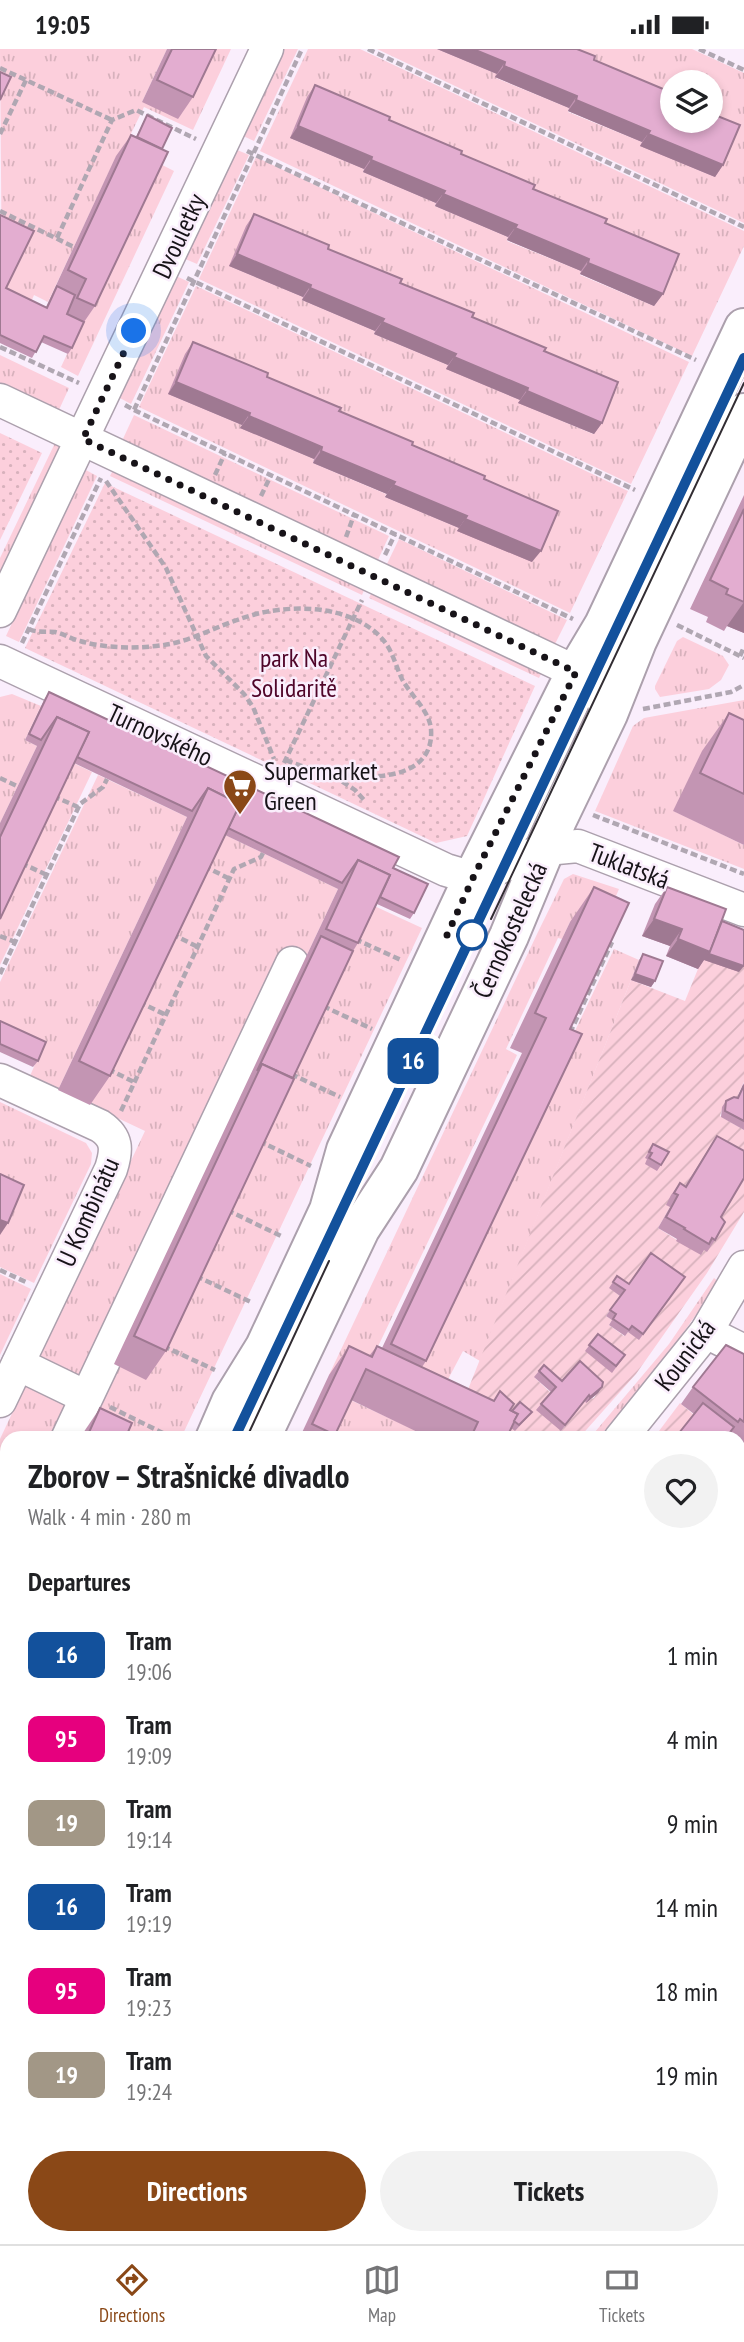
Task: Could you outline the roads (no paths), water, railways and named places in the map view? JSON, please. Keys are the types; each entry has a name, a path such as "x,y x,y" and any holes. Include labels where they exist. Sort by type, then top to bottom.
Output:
{"main road":[{"name":"Černokostelecká","path":"218,1431 231,1402 265,1347 329,1210 346,1150 473,878 576,672 604,625 744,328"},
{"name":"Černokostelecká","path":"264,1431 360,1229 399,1169 509,936 557,820 619,712 637,641 744,413"}],"street":[{"name":"Dvouletky","path":"0,611 267,49"},
{"path":"0,400 576,672 591,681 619,712"},
{"name":"Turnovského","path":"10,654 446,870 473,878"},
{"name":"Tuklatská","path":"473,878 546,849 578,846 744,910"},
{"path":"71,1431 292,963"},
{"name":"U Kombinátu","path":"0,1080 100,1126 112,1136 117,1148 111,1169 0,1401"},
{"name":"Kounická","path":"626,1431 706,1332 744,1267"},
{"path":"706,1332 744,1351"},
{"path":"18,1364 86,1397"}],"tram line":[{"path":"238,1431 744,358"},
{"name":"16","path":"238,1431 744,358"},
{"path":"491,919 744,383"},
{"path":"250,1431 329,1261"}],"place":[{"name":"Supermarket Green","path":"240,816"}],"park label":[{"name":"park Na Solidaritě","path":"294,672"}]}
